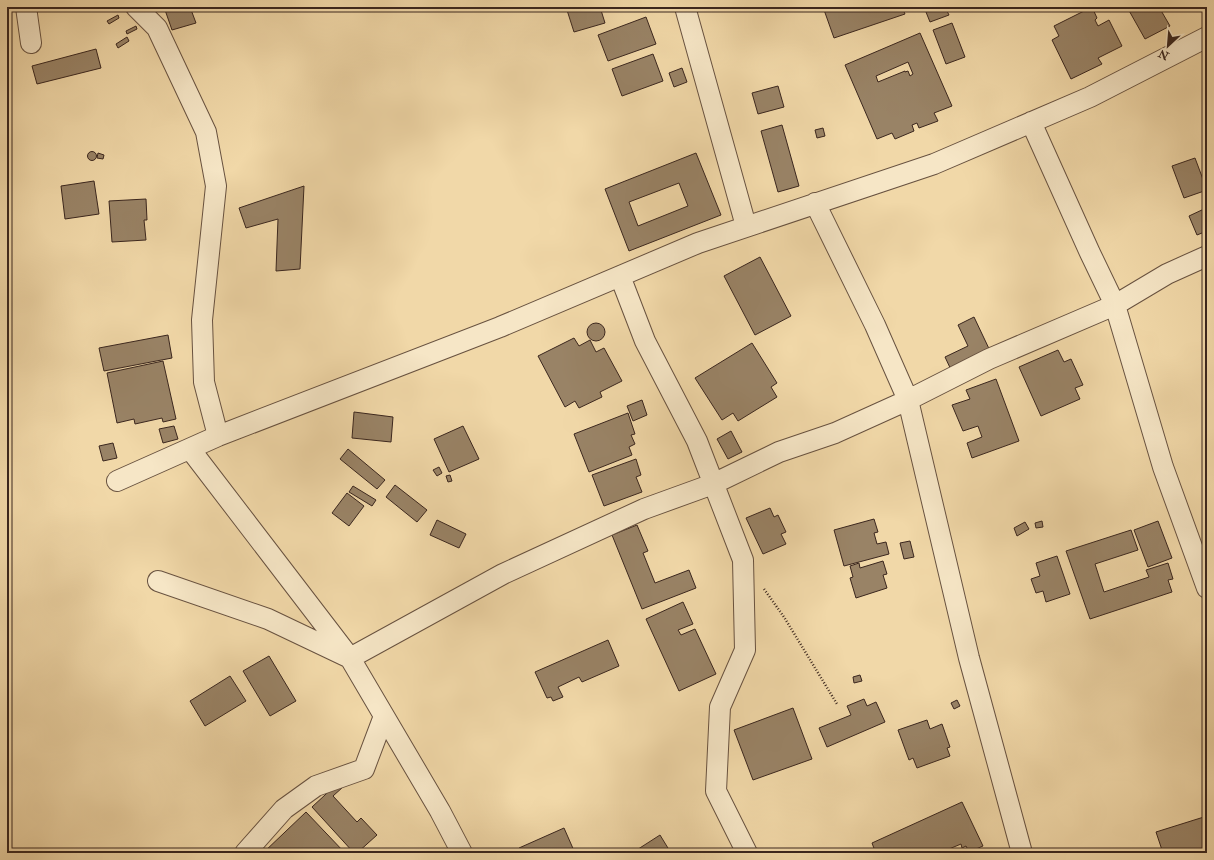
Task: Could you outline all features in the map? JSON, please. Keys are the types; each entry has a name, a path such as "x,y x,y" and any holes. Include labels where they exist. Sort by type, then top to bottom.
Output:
{"street":[{"path":"26,7 31,43"},
{"path":"136,7 157,28 206,132 216,186 202,320 204,382 218,436"},
{"path":"685,7 746,226"},
{"path":"118,481 218,436 500,327 698,242 934,164 1090,97 1207,37"},
{"path":"1031,122 1087,246 1116,305 1163,467 1207,588"},
{"path":"816,203 875,325 908,400 969,658 1022,853"},
{"path":"350,658 503,574 644,509 713,484 779,452 835,433 908,400 989,359 1116,305 1167,274 1207,256"},
{"path":"620,276 645,341 697,441 743,560 745,650 720,707 716,791 747,853"},
{"path":"190,449 350,658 440,811 462,853"},
{"path":"158,581 268,619 350,658"},
{"path":"245,853 290,804 316,786 364,769 384,716"}],"path":[{"path":"761,586 784,617 837,704"}],"building":[{"path":"164,7 190,7 196,23 172,30"},
{"path":"566,7 600,7 605,23 574,32"},
{"path":"823,7 902,7 905,14 834,38"},
{"path":"924,7 945,7 949,15 930,22"},
{"path":"1092,7 1097,18 1095,20 1098,26 1109,20 1122,46 1098,58 1102,64 1071,79 1052,40 1059,36 1054,26"},
{"path":"1127,7 1159,7 1170,26 1145,39"},
{"path":"118,15 119,18 109,24 107,21"},
{"path":"646,17 656,44 608,61 598,35"},
{"path":"952,23 965,57 946,64 933,30"},
{"path":"136,26 137,29 127,34 126,31"},
{"path":"920,33 952,106 934,113 938,121 919,128 917,123 912,125 914,131 895,139 892,133 877,139 845,65","holes":["908,62 913,74 910,76 908,71 905,71 878,82 876,76"]},
{"path":"127,37 129,41 118,48 116,44"},
{"path":"96,49 101,68 37,84 32,66"},
{"path":"653,54 663,81 622,96 612,69"},
{"path":"682,68 687,82 674,87 669,73"},
{"path":"778,86 784,107 758,114 752,93"},
{"path":"782,125 799,186 778,192 761,131"},
{"path":"823,128 825,136 817,138 815,130"},
{"path":"90,152 94,152 96,156 94,160 90,160 88,158 88,154"},
{"path":"98,153 104,155 103,159 97,158"},
{"path":"696,153 721,215 629,251 605,189","holes":["679,183 688,206 638,226 629,202"]},
{"path":"1195,158 1207,190 1184,198 1172,166"},
{"path":"94,181 99,214 65,219 61,186"},
{"path":"304,186 300,269 276,271 278,219 246,228 239,208"},
{"path":"146,199 147,220 144,220 146,240 112,242 109,201"},
{"path":"1204,209 1207,216 1207,231 1197,235 1189,216"},
{"path":"760,257 791,316 755,335 724,276"},
{"path":"974,317 992,355 953,374 945,357 968,346 958,325"},
{"path":"596,323 602,326 605,332 602,338 596,341 590,338 587,332 590,326"},
{"path":"168,335 172,358 104,371 99,348"},
{"path":"574,338 579,346 590,340 596,352 604,348 622,381 600,392 602,397 579,408 575,401 565,407 538,356"},
{"path":"752,343 777,383 771,387 777,397 738,421 733,413 722,420 695,378"},
{"path":"1058,350 1064,362 1071,359 1083,385 1075,388 1080,399 1041,416 1019,367"},
{"path":"163,361 176,419 163,422 162,418 135,424 134,419 117,423 107,373"},
{"path":"996,379 1019,441 972,458 967,443 982,437 978,426 963,431 952,405 970,399 966,390"},
{"path":"642,400 647,415 633,421 627,406"},
{"path":"354,412 393,417 391,442 352,438"},
{"path":"628,413 635,434 631,435 635,444 629,447 632,455 589,472 574,434"},
{"path":"174,426 178,439 163,443 159,429"},
{"path":"463,426 479,459 449,472 434,439"},
{"path":"731,431 742,452 728,459 717,439"},
{"path":"113,443 117,458 103,461 99,446"},
{"path":"348,449 385,480 377,489 340,459"},
{"path":"636,459 641,475 636,477 642,492 604,506 592,475"},
{"path":"439,467 442,473 437,476 433,470"},
{"path":"450,475 452,481 448,482 446,476"},
{"path":"395,485 427,510 417,522 386,497"},
{"path":"353,486 376,500 372,506 349,492"},
{"path":"347,493 364,506 349,526 332,513"},
{"path":"770,508 774,517 778,515 786,532 781,534 786,544 763,554 746,518"},
{"path":"874,519 878,532 874,533 877,544 886,542 889,554 844,566 834,530"},
{"path":"437,520 466,534 459,548 430,535"},
{"path":"1042,521 1043,527 1036,528 1035,523"},
{"path":"1158,521 1172,558 1148,567 1134,530"},
{"path":"1025,522 1029,529 1017,536 1014,528"},
{"path":"637,525 648,551 643,553 655,583 689,570 696,588 642,609 612,535"},
{"path":"1131,530 1138,550 1095,564 1104,592 1149,577 1146,570 1168,563 1173,579 1168,580 1172,592 1090,619 1066,551"},
{"path":"910,541 914,557 904,559 900,543"},
{"path":"1057,556 1070,594 1046,602 1043,591 1036,593 1031,579 1040,576 1036,563"},
{"path":"883,561 887,574 883,575 887,588 856,598 850,578 853,577 850,566 859,563 860,568"},
{"path":"683,602 693,624 678,630 681,635 695,629 716,674 679,691 646,619"},
{"path":"608,640 619,666 582,682 579,677 558,687 563,697 553,701 551,697 547,698 535,672"},
{"path":"269,656 296,701 270,716 243,671"},
{"path":"860,675 862,681 854,683 853,677"},
{"path":"230,676 246,701 205,726 190,701"},
{"path":"864,699 867,706 876,702 885,722 827,747 819,728 851,715 847,706"},
{"path":"957,700 960,706 954,709 951,703"},
{"path":"793,708 812,759 753,780 734,730"},
{"path":"927,720 930,729 942,724 950,747 947,748 950,756 917,768 913,758 909,760 898,730"},
{"path":"339,782 343,787 333,796 357,822 361,818 377,835 357,853 354,853 312,807"},
{"path":"962,802 983,846 969,852 966,846 962,848 961,844 949,849 951,853 870,853 875,851 872,843"},
{"path":"306,812 345,853 263,853"},
{"path":"1207,816 1207,853 1163,853 1156,832"},
{"path":"564,828 575,853 521,853 519,848"},
{"path":"660,835 671,853 632,853"}]}
